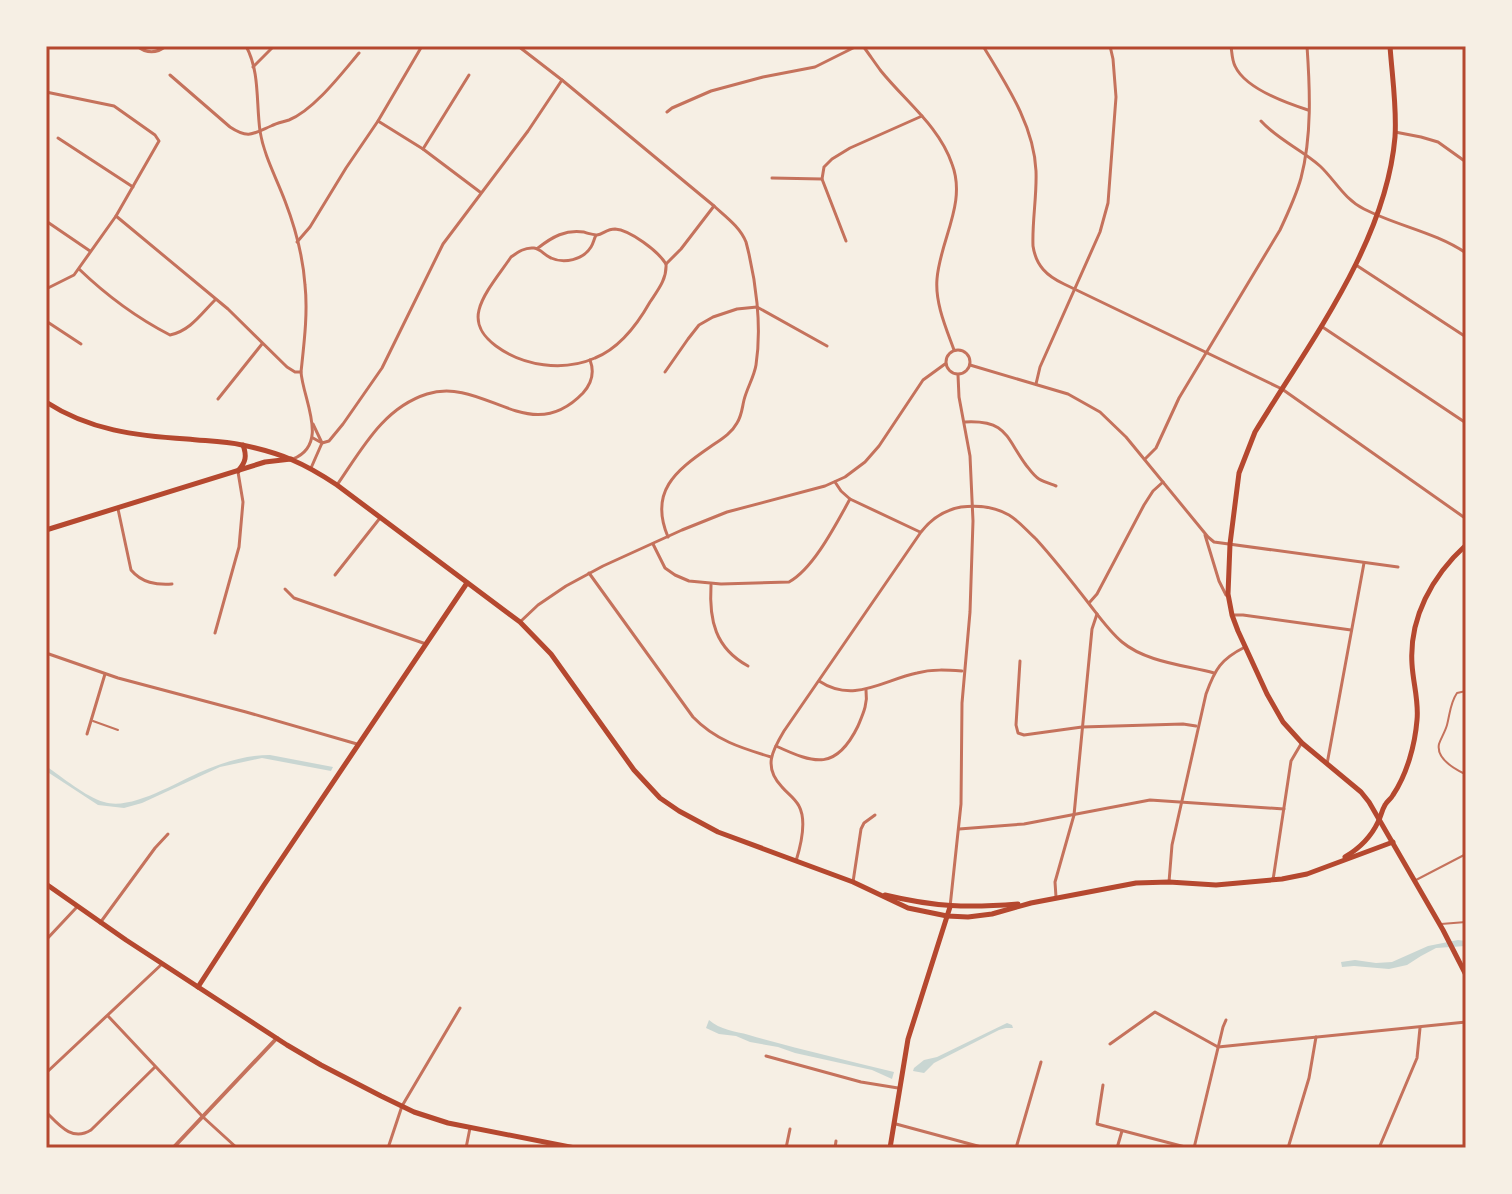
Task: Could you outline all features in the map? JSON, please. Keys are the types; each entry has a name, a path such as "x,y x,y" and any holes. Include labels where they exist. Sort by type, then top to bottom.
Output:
{"main road":[{"path":"1390,46 1395,132 1389,178 1378,216 1356,265 1255,432 1242,463 1227,584 1232,615 1277,714 1302,743 1364,795 1440,924 1466,975"},
{"path":"46,402 73,417 110,430 243,445 293,459 311,468 520,622 551,654 634,770 660,798 718,832 853,882 908,908 947,916 980,916 1136,883 1216,885 1273,880 1299,876 1393,842"},
{"path":"238,472 245,460 243,445"},
{"path":"46,530 265,462 293,459"},
{"path":"1327,866 1350,855 1364,843 1380,820 1384,806 1393,796 1403,775 1415,736 1418,713 1412,662 1417,619 1434,582 1466,545"},
{"path":"198,987 467,583"},
{"path":"46,884 100,923 277,1038 321,1065 402,1106 434,1119 470,1128 549,1146 575,1148"},
{"path":"876,892 950,907 1031,903"},
{"path":"890,1148 908,1039 950,907"}],"street":[{"path":"137,46 150,52 166,46"},
{"path":"246,46 257,84 260,130 267,158 286,202 306,289 301,372 313,438 304,453 293,459"},
{"path":"253,67 274,46"},
{"path":"297,242 310,227 378,121 422,46"},
{"path":"518,46 714,206 744,237 757,307 756,364 741,416 731,432 683,467 666,486 661,515 668,537"},
{"path":"667,112 711,91 815,67 857,46"},
{"path":"863,46 881,71 935,131 953,165 956,199 937,283 940,308 954,350"},
{"path":"983,46 1013,94 1031,147 1035,167 1032,242 1034,254 1045,273 1074,290 1282,389 1465,518"},
{"path":"1036,384 1040,367 1099,235 1108,203 1116,97 1110,46"},
{"path":"1231,46 1234,64 1245,80 1308,110"},
{"path":"1145,459 1156,448 1174,407 1291,207 1305,155 1309,84 1307,46"},
{"path":"170,75 240,133 250,135 275,123 290,120 305,110 359,53"},
{"path":"423,149 469,75"},
{"path":"313,438 322,443 329,441 382,368 443,244 528,131 562,80"},
{"path":"46,92 114,106 159,140 116,216 79,269 74,275 46,289"},
{"path":"846,241 822,179 824,167 836,156 874,136 922,116"},
{"path":"378,121 423,149 481,193"},
{"path":"1261,121 1281,140 1323,170 1354,204 1378,216 1416,228 1466,253"},
{"path":"1395,132 1438,142 1466,162"},
{"path":"58,138 133,187"},
{"path":"772,178 822,179"},
{"path":"596,235 591,247 573,260 552,259 538,248 526,248 511,257 479,310 478,322 485,338 511,356 560,365 590,360 606,352 633,329 665,279 666,264 714,206"},
{"path":"116,216 228,309 287,367 301,372"},
{"path":"46,221 90,251"},
{"path":"538,248 552,237 565,233 596,235 618,229 651,248 666,264"},
{"path":"1356,265 1466,337"},
{"path":"79,269 98,287 170,335 181,333 215,300"},
{"path":"665,372 694,331 704,322 730,310 757,307 827,346"},
{"path":"46,321 81,344"},
{"path":"1321,326 1466,423"},
{"path":"218,399 262,344"},
{"path":"520,622 566,586 668,537 727,512 835,482 850,474 869,458 920,384 945,364 948,354 961,350 970,360 965,372 958,375 948,371 945,364"},
{"path":"337,485 389,414 408,402 427,394 446,391 467,393 506,409 544,416 571,405 586,390 593,376 590,360"},
{"path":"970,365 1068,394 1093,407 1126,437 1212,540 1398,567"},
{"path":"950,907 961,804 963,671 971,583 970,456 958,375"},
{"path":"311,468 322,443 312,422"},
{"path":"965,422 984,422 999,428 1037,477 1056,486"},
{"path":"215,633 239,547 243,502 238,472"},
{"path":"835,482 850,499 921,532"},
{"path":"1089,603 1097,594 1149,498 1163,482"},
{"path":"653,544 662,563 671,572 689,581 711,584 781,583 793,580 803,571 850,499"},
{"path":"796,861 801,843 802,813 797,802 776,779 771,757 921,532 940,515 972,506 998,510 1020,523 1115,635 1137,652 1214,673"},
{"path":"117,508 131,570 137,577 156,585 172,584"},
{"path":"335,575 381,517"},
{"path":"1201,528 1229,601"},
{"path":"1327,764 1364,562"},
{"path":"589,573 700,725 732,745 771,757"},
{"path":"711,584 711,612 716,631 731,654 748,666"},
{"path":"285,589 294,598 426,644"},
{"path":"1056,898 1055,882 1074,815 1092,629 1097,614"},
{"path":"1232,615 1352,630"},
{"path":"1169,882 1172,845 1181,802 1214,673 1222,661 1245,647"},
{"path":"46,653 105,674 358,745"},
{"path":"1020,661 1018,733 1024,735 1082,727 1198,726"},
{"path":"819,681 844,690 866,690 919,672 963,671"},
{"path":"87,734 105,674"},
{"path":"776,746 810,759 833,758 853,735 867,702 866,690"},
{"path":"1273,880 1292,759 1302,743"},
{"path":"959,829 1003,826 1150,800 1284,809"},
{"path":"853,882 861,829 875,815"},
{"path":"100,923 168,834"},
{"path":"46,940 77,907"},
{"path":"46,1073 162,964"},
{"path":"388,1148 402,1106 460,1008"},
{"path":"1110,1044 1155,1012 1218,1047 1466,1022"},
{"path":"108,1016 203,1117 237,1148"},
{"path":"1103,1085 1097,1124 1192,1148 1226,1020"},
{"path":"1379,1148 1417,1058 1420,1027"},
{"path":"1288,1148 1309,1078 1316,1037"},
{"path":"173,1148 277,1038"},
{"path":"766,1056 861,1082 900,1088"},
{"path":"1016,1148 1041,1062"},
{"path":"46,1112 69,1133 85,1134 155,1066"},
{"path":"895,1123 985,1148"},
{"path":"466,1148 470,1128"},
{"path":"786,1148 790,1129"},
{"path":"1117,1148 1122,1131"},
{"path":"835,1148 836,1141"}],"lane":[{"path":"1466,691 1453,697 1448,724 1439,745 1444,760 1465,773 1466,789"},
{"path":"91,721 118,730"},
{"path":"1415,881 1466,854"},
{"path":"1440,924 1466,922"}],"shaded area":[{"path":"270,755 333,767 331,771 262,758 220,767 142,803 124,808 98,805 46,771 46,766 90,796 115,804 155,794 227,762"},
{"path":"1466,941 1466,946 1436,948 1407,965 1389,969 1342,967 1341,962 1355,960 1392,962 1428,946"},
{"path":"709,1020 728,1030 894,1072 892,1079 872,1070 719,1034 706,1028"},
{"path":"1007,1023 1013,1028 999,1030 934,1063 924,1073 913,1071 924,1060 937,1057"}]}
